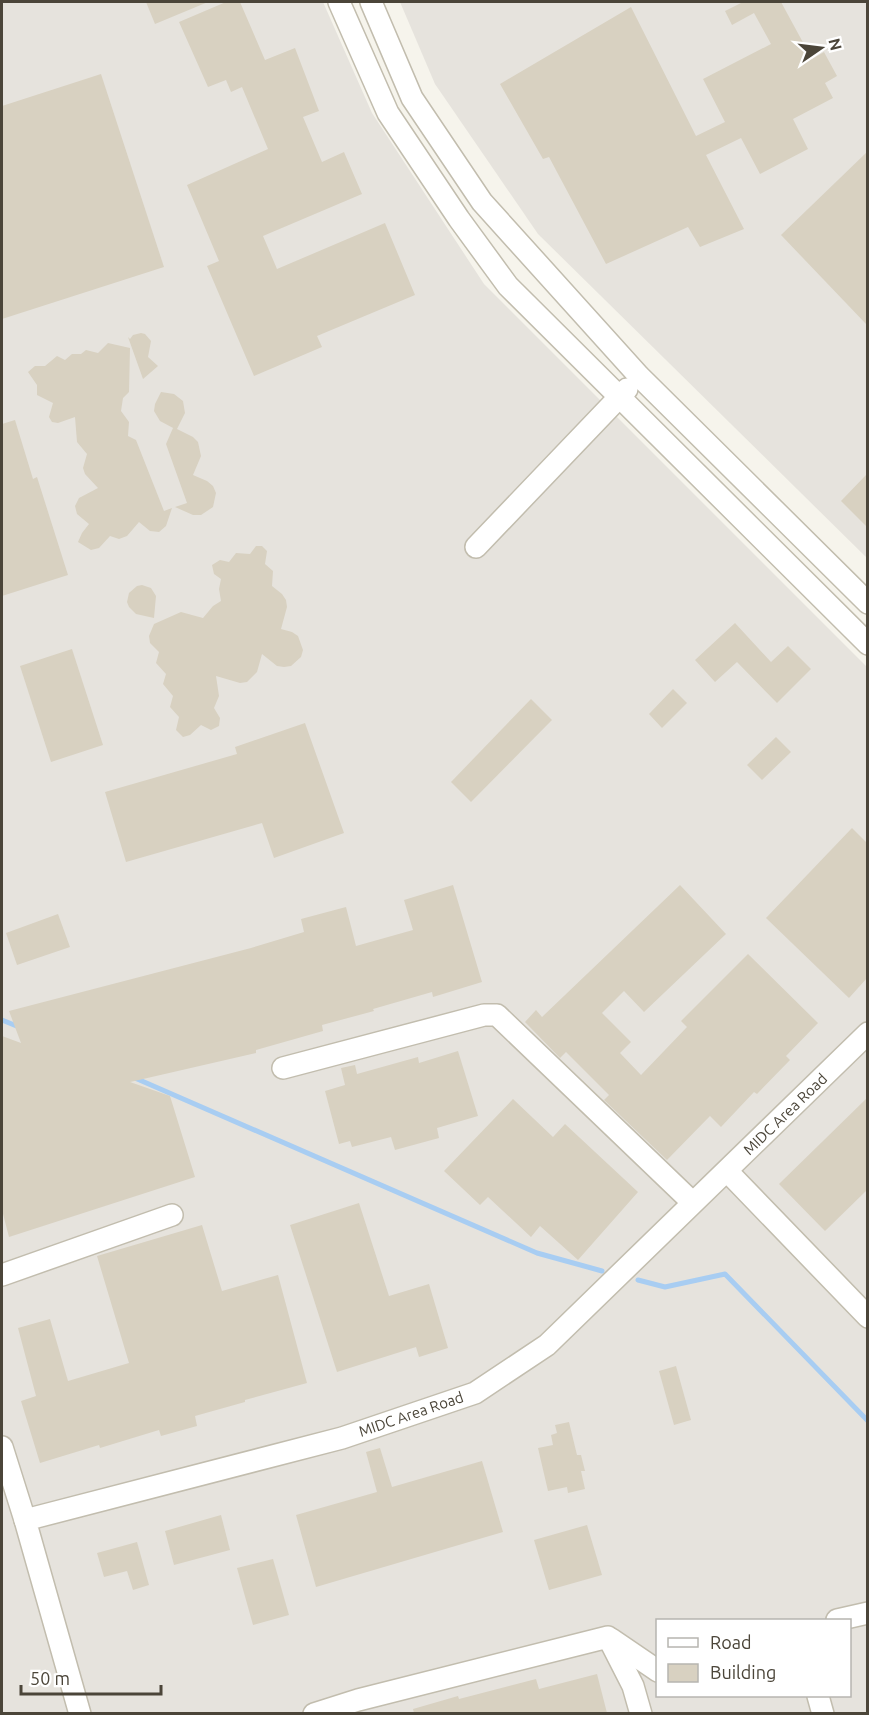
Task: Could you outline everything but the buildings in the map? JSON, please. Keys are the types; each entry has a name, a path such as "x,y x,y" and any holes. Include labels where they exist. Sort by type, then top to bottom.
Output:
{"street":[{"path":"371,2 412,98 482,202 639,376 867,603"},
{"path":"345,3 388,113 459,219 508,286 867,644"},
{"path":"459,219 482,202"},
{"path":"476,547 639,376"},
{"path":"283,1068 484,1015 497,1015 692,1202"},
{"name":"MIDC Area Road","path":"26,1520 342,1438 475,1393 547,1345 867,1033"},
{"path":"727,1171 867,1317"},
{"path":"2,1275 172,1215"},
{"path":"2,1447 26,1520 80,1713"},
{"path":"841,1619 867,1613"},
{"path":"608,1637 633,1686 641,1713"},
{"path":"314,1713 608,1637 656,1670"},
{"path":"819,1697 824,1713"}],"shaded area":[{"path":"2,2 323,2 372,113 484,284 867,667 867,1713 2,1714"},
{"path":"400,2 867,2 867,558 538,234 435,84"}],"waterway":[{"path":"2,1020 19,1027"},
{"path":"135,1078 537,1253 602,1271"},
{"path":"638,1280 665,1287 725,1274 868,1421"}]}
